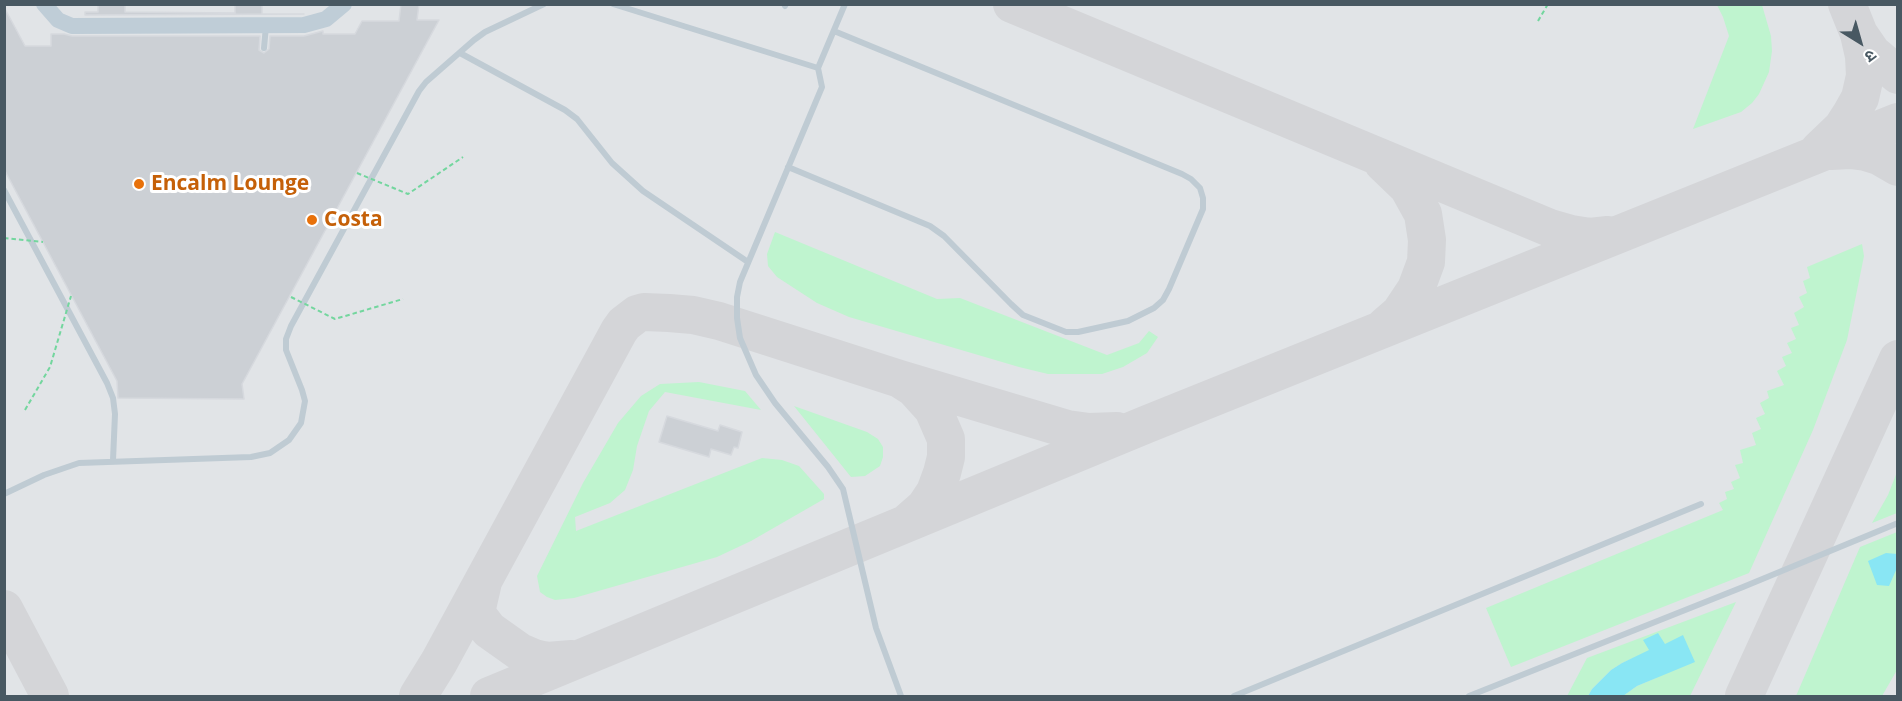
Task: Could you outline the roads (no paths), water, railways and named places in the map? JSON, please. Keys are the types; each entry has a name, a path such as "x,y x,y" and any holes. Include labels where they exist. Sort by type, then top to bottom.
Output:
{"main road":[{"path":"44,4 58,20 72,26 304,25 326,19 344,4"}],"lane":[{"path":"4,494 44,474 79,463 113,460 251,457 270,453 289,441 301,423 305,401 286,350 286,339 418,91 485,32 544,4"},
{"path":"613,4 818,68"},
{"path":"845,4 818,68 822,87 740,282 736,318 740,338 756,375 775,403 828,467 843,489 876,628 901,696"},
{"path":"264,48 266,25"},
{"path":"788,167 930,226 944,236 1023,315 1066,332 1078,332 1128,321 1154,308 1163,300 1170,289 1203,209 1200,188 1182,174 834,31"},
{"path":"460,53 571,114 588,131 612,163 643,191 748,262"},
{"path":"4,190 107,383 115,414 113,460"},
{"path":"1234,696 1701,504"},
{"path":"1469,696 1898,524"}],"water":[{"path":"1886,553 1897,554 1897,568 1889,586 1877,585 1868,561"},
{"path":"1658,633 1665,644 1683,635 1695,662 1637,686 1623,696 1588,696 1611,670 1649,650 1643,640"}],"place":[{"name":"Encalm Lounge","path":"139,184"},
{"name":"Costa","path":"312,220"}]}
